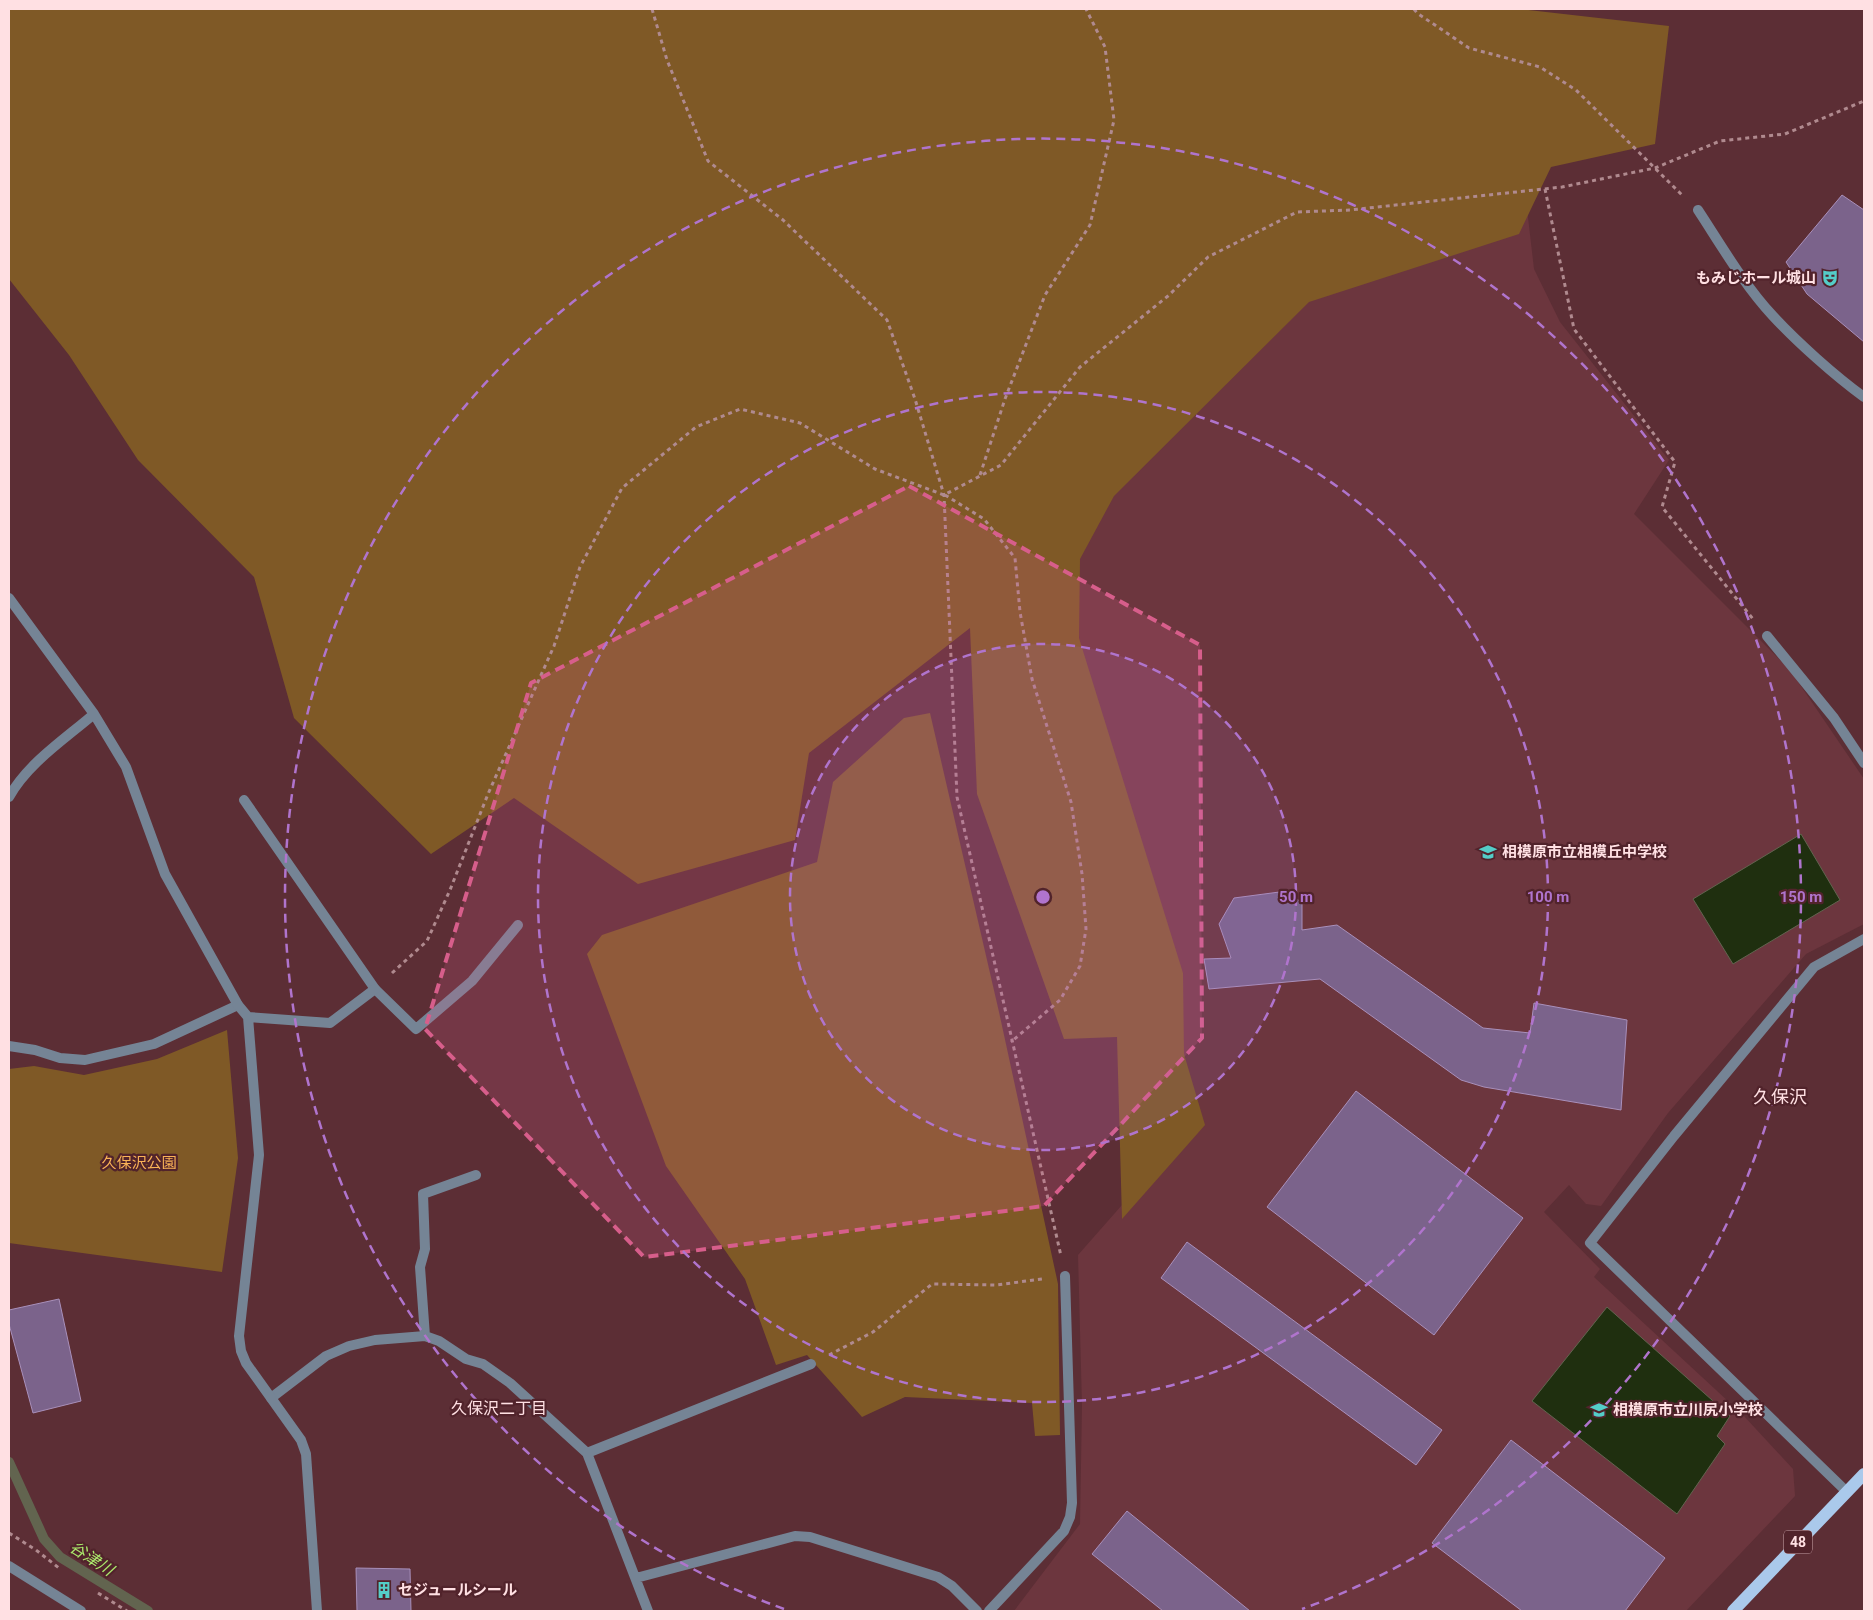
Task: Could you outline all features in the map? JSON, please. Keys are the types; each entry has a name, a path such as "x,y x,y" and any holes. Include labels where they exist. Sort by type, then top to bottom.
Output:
{"main road":[{"name":"48","path":"1733,1611 1864,1474"}],"street":[{"path":"1698,210 1731,260 1772,316 1848,385 1864,397"},
{"path":"9,598 94,714 126,767 165,874 238,1005 248,1017 259,1155 239,1336 246,1363 301,1440 306,1454 317,1611"},
{"path":"1767,636 1834,718 1864,763"},
{"path":"9,797 16,784 35,764 94,714"},
{"path":"244,800 375,989 416,1029 472,981 518,925"},
{"path":"1847,1492 1590,1243 1674,1136 1814,967 1864,939"},
{"path":"248,1017 330,1022 375,989"},
{"path":"9,1046 35,1050 60,1058 85,1060 154,1044 238,1005"},
{"path":"425,1336 420,1267 425,1250 422,1194 476,1175"},
{"path":"989,1611 1064,1530 1070,1517 1072,1502 1066,1276"},
{"path":"271,1398 326,1356 349,1346 375,1340 425,1336 439,1341 466,1359 483,1364 510,1383 588,1453 648,1611"},
{"path":"588,1453 812,1364"},
{"path":"636,1578 794,1536 810,1537 938,1577 952,1586 977,1611"},
{"path":"9,1566 81,1611"}],"path":[{"path":"652,9 667,60 708,161 783,220 887,320 944,495 957,797 1011,1042 1066,1276 996,1286 932,1284 873,1332 812,1364"},
{"path":"980,476 1005,399 1045,295 1090,225 1114,120 1104,47 1086,9"},
{"path":"1414,9 1469,48 1540,67 1576,90 1698,210"},
{"path":"944,495 1001,465 1080,368 1168,296 1208,257 1297,212 1350,210 1545,188 1655,168 1720,142 1784,134 1864,101"},
{"path":"1545,188 1574,329 1676,462 1662,507 1767,636"},
{"path":"375,989 427,941 450,890 488,794 554,646 580,567 622,488 696,427 740,409 800,423 874,469 944,495 984,520 1015,558 1020,612 1032,679 1071,802 1082,874 1086,929 1080,966 1060,1000 1011,1042"},
{"path":"9,1534 36,1550 62,1570"},
{"path":"94,1591 127,1611"}],"highlighted area":[{"path":"909,486 1200,645 1202,1038 1044,1206 644,1257 425,1029 531,683"}],"shaded area":[{"name":"相模原市立相模丘中学校","path":"1526,200 1534,269 1560,322 1669,460 1634,514 1790,670 1864,779 1864,924 1806,954 1668,1113 1601,1206 1586,1204 1569,1185 1544,1212 1600,1269 1594,1277 1743,1415 1793,1469 1795,1496 1686,1611 1014,1611 1080,1524 1082,1405 1078,1255 1173,1147 1032,559 1272,258"},
{"path":"1801,834 1840,900 1733,964 1693,899"},
{"path":"1607,1307 1730,1416 1717,1436 1725,1444 1677,1514 1532,1401"}],"green space":[{"path":"9,9 1519,9 1669,26 1655,144 1551,167 1519,234 1309,302 1114,496 1080,559 1079,638 1183,973 1184,1054 1205,1125 1122,1219 1117,1037 1064,1039 977,794 970,628 809,753 795,840 638,884 514,798 431,854 294,718 254,577 138,460 69,355 9,279"},
{"path":"930,713 999,1012 1058,1284 1060,1435 1035,1436 1032,1403 905,1397 862,1417 807,1355 776,1365 745,1279 666,1166 587,954 602,935 817,862 833,782 904,718"},
{"name":"久保沢公園","path":"227,1030 238,1158 222,1272 9,1243 9,1069 34,1066 84,1075 157,1059"}],"building":[{"name":"もみじホール城山","path":"1842,195 1864,210 1864,342 1807,294 1786,262"},
{"path":"1287,891 1302,903 1302,930 1337,925 1483,1028 1530,1033 1534,1003 1627,1020 1621,1110 1484,1087 1461,1080 1320,979 1209,989 1204,959 1231,958 1219,924 1234,898"},
{"path":"1356,1091 1523,1218 1434,1335 1267,1207"},
{"path":"1187,1242 1442,1430 1416,1465 1161,1278"},
{"path":"59,1299 81,1401 33,1413 9,1324 9,1310"},
{"path":"1511,1440 1665,1558 1625,1611 1522,1611 1432,1543"},
{"path":"1127,1511 1250,1611 1163,1611 1092,1554"},
{"name":"セジュールシール","path":"356,1568 410,1569 411,1611 357,1611"}],"waterway":[{"name":"谷津川","path":"9,1462 44,1539 60,1557 148,1611"}],"place":[{"name":"もみじホール城山","path":"1830,278"},
{"name":"相模原市立相模丘中学校","path":"1488,852"},
{"name":"相模原市立川尻小学校","path":"1599,1410"},
{"name":"セジュールシール","path":"384,1590"}],"district":[{"name":"久保沢","path":"1780,1097"},
{"name":"久保沢二丁目","path":"499,1408"}]}
